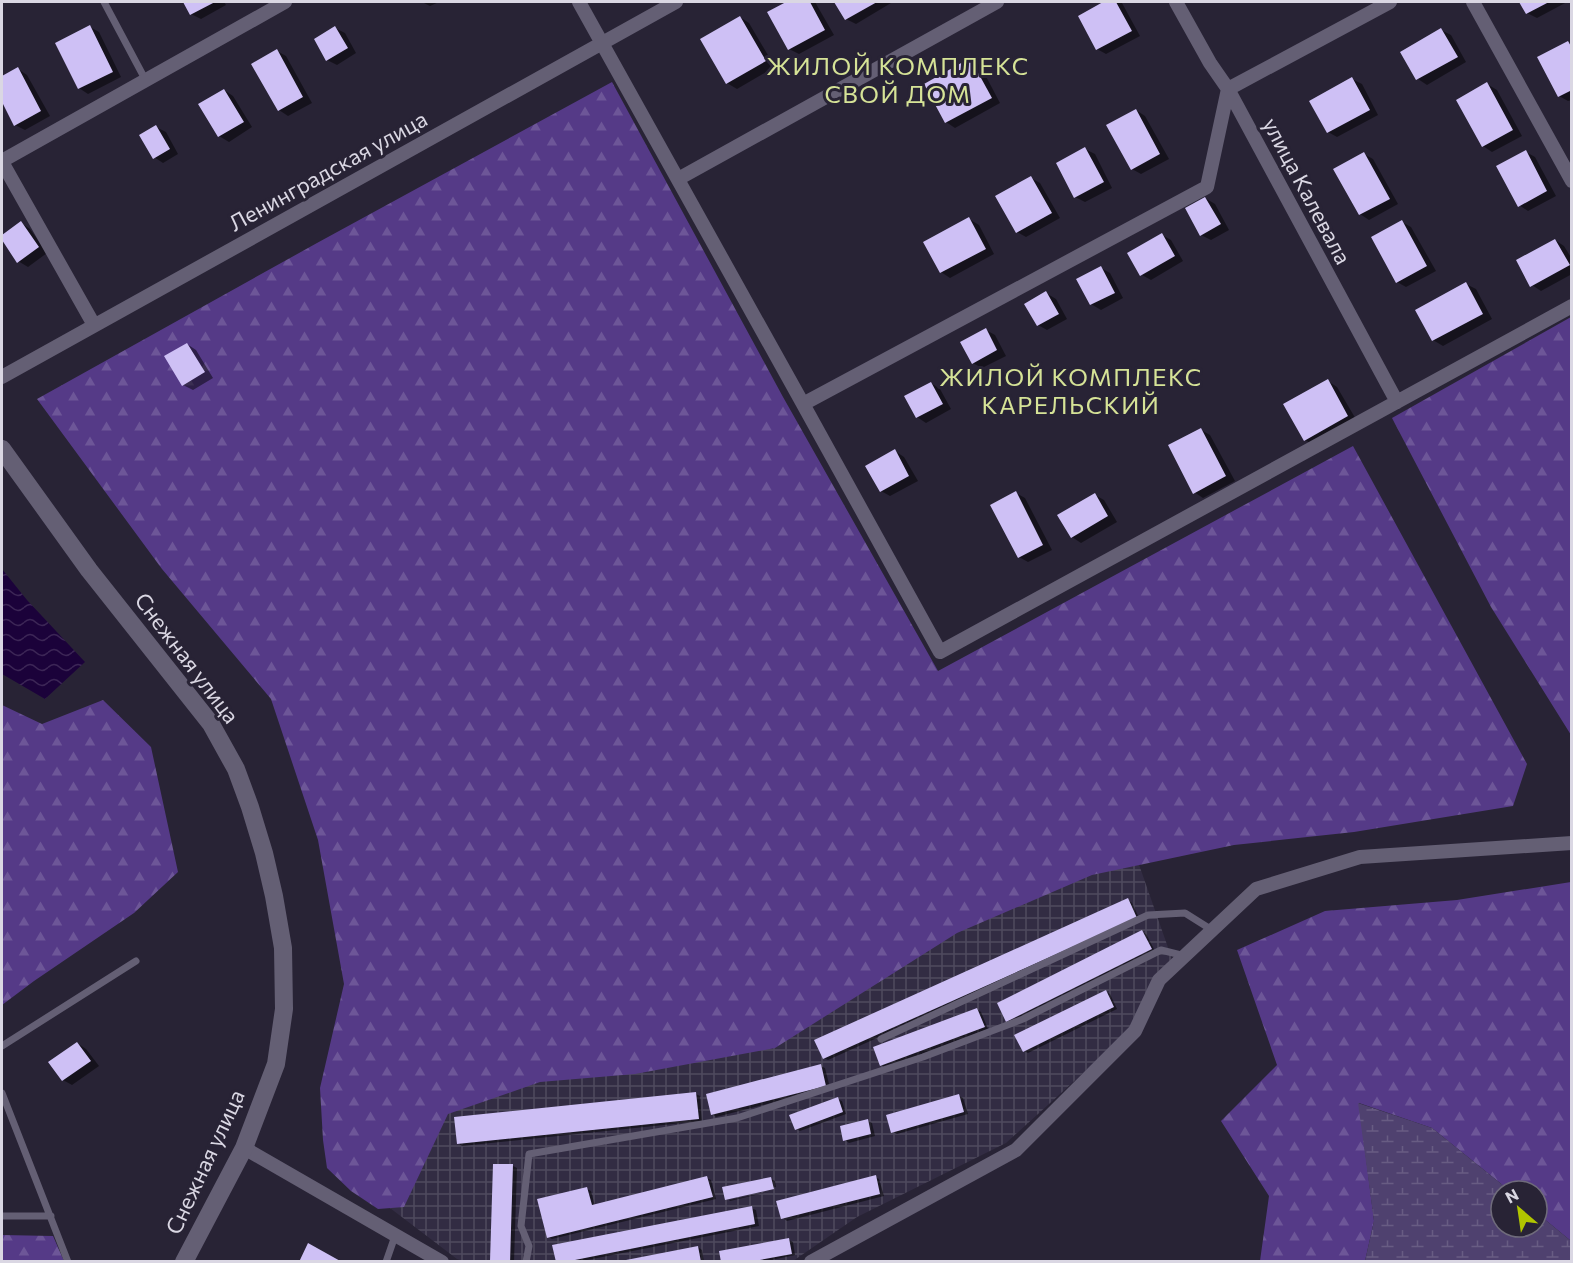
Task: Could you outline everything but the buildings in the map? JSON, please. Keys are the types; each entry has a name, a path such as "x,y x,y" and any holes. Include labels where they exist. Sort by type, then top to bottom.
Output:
{"street":[{"path":"94,325 2,161 285,2"},
{"path":"579,2 940,652 1572,306"},
{"name":"Ленинградская улица","path":"2,377 676,2"},
{"path":"678,179 997,2"},
{"name":"улица Калевала","path":"1176,2 1210,63 1228,89 1396,402"},
{"path":"803,405 1207,187 1228,89 1390,2"},
{"path":"1473,2 1572,181"},
{"name":"Снежная улица","path":"2,449 89,570 211,724 236,769 250,807 264,853 276,906 283,948 284,1009 276,1064 244,1148 184,1262"},
{"path":"811,1262 1016,1150 1135,1031 1159,980 1256,889 1360,857 1572,843"},
{"path":"244,1148 442,1262"}],"lane":[{"path":"104,2 145,79"},
{"path":"881,1039 1148,915 1185,913 1212,930"},
{"path":"526,1262 528,1246 521,1226 529,1154 737,1118 923,1057 1023,1019 1161,950 1185,956"},
{"path":"2,1046 136,961"},
{"path":"2,1093 68,1262"},
{"path":"2,1216 51,1216"},
{"path":"386,1262 395,1236"}],"shaded area":[{"path":"1136,856 1172,959 1126,1034 1006,1143 857,1217 793,1261 463,1261 457,1259 390,1208 440,1115"}],"green space":[{"path":"612,82 783,397 938,671 1353,446 1527,764 1513,806 1354,832 1234,845 1092,875 957,933 775,1048 635,1074 540,1082 448,1114 404,1207 378,1209 351,1191 327,1168 320,1088 344,984 318,840 271,699 162,569 37,399"},
{"path":"1571,317 1571,735 1491,607 1392,418"},
{"path":"103,700 151,747 178,872 134,913 2,1005 2,705 42,724"},
{"path":"1571,882 1571,1241 1549,1223 1549,1179 1495,1179 1432,1128 1359,1103 1374,1221 1365,1261 1260,1261 1269,1196 1221,1121 1277,1065 1237,950 1325,911 1457,900"},
{"path":"1358,1103 1432,1128 1495,1179 1489,1179 1489,1239 1549,1239 1549,1223 1571,1241 1571,1261 1365,1261 1374,1221"},
{"path":"2,1235 53,1236 64,1261 2,1261"}],"water":[{"path":"2,569 27,600 85,662 45,699 2,674"}],"district":[{"name":"ЖИЛОЙ КОМПЛЕКС СВОЙ ДОМ","path":"898,81"},
{"name":"ЖИЛОЙ КОМПЛЕКС КАРЕЛЬСКИЙ","path":"1071,392"}]}
